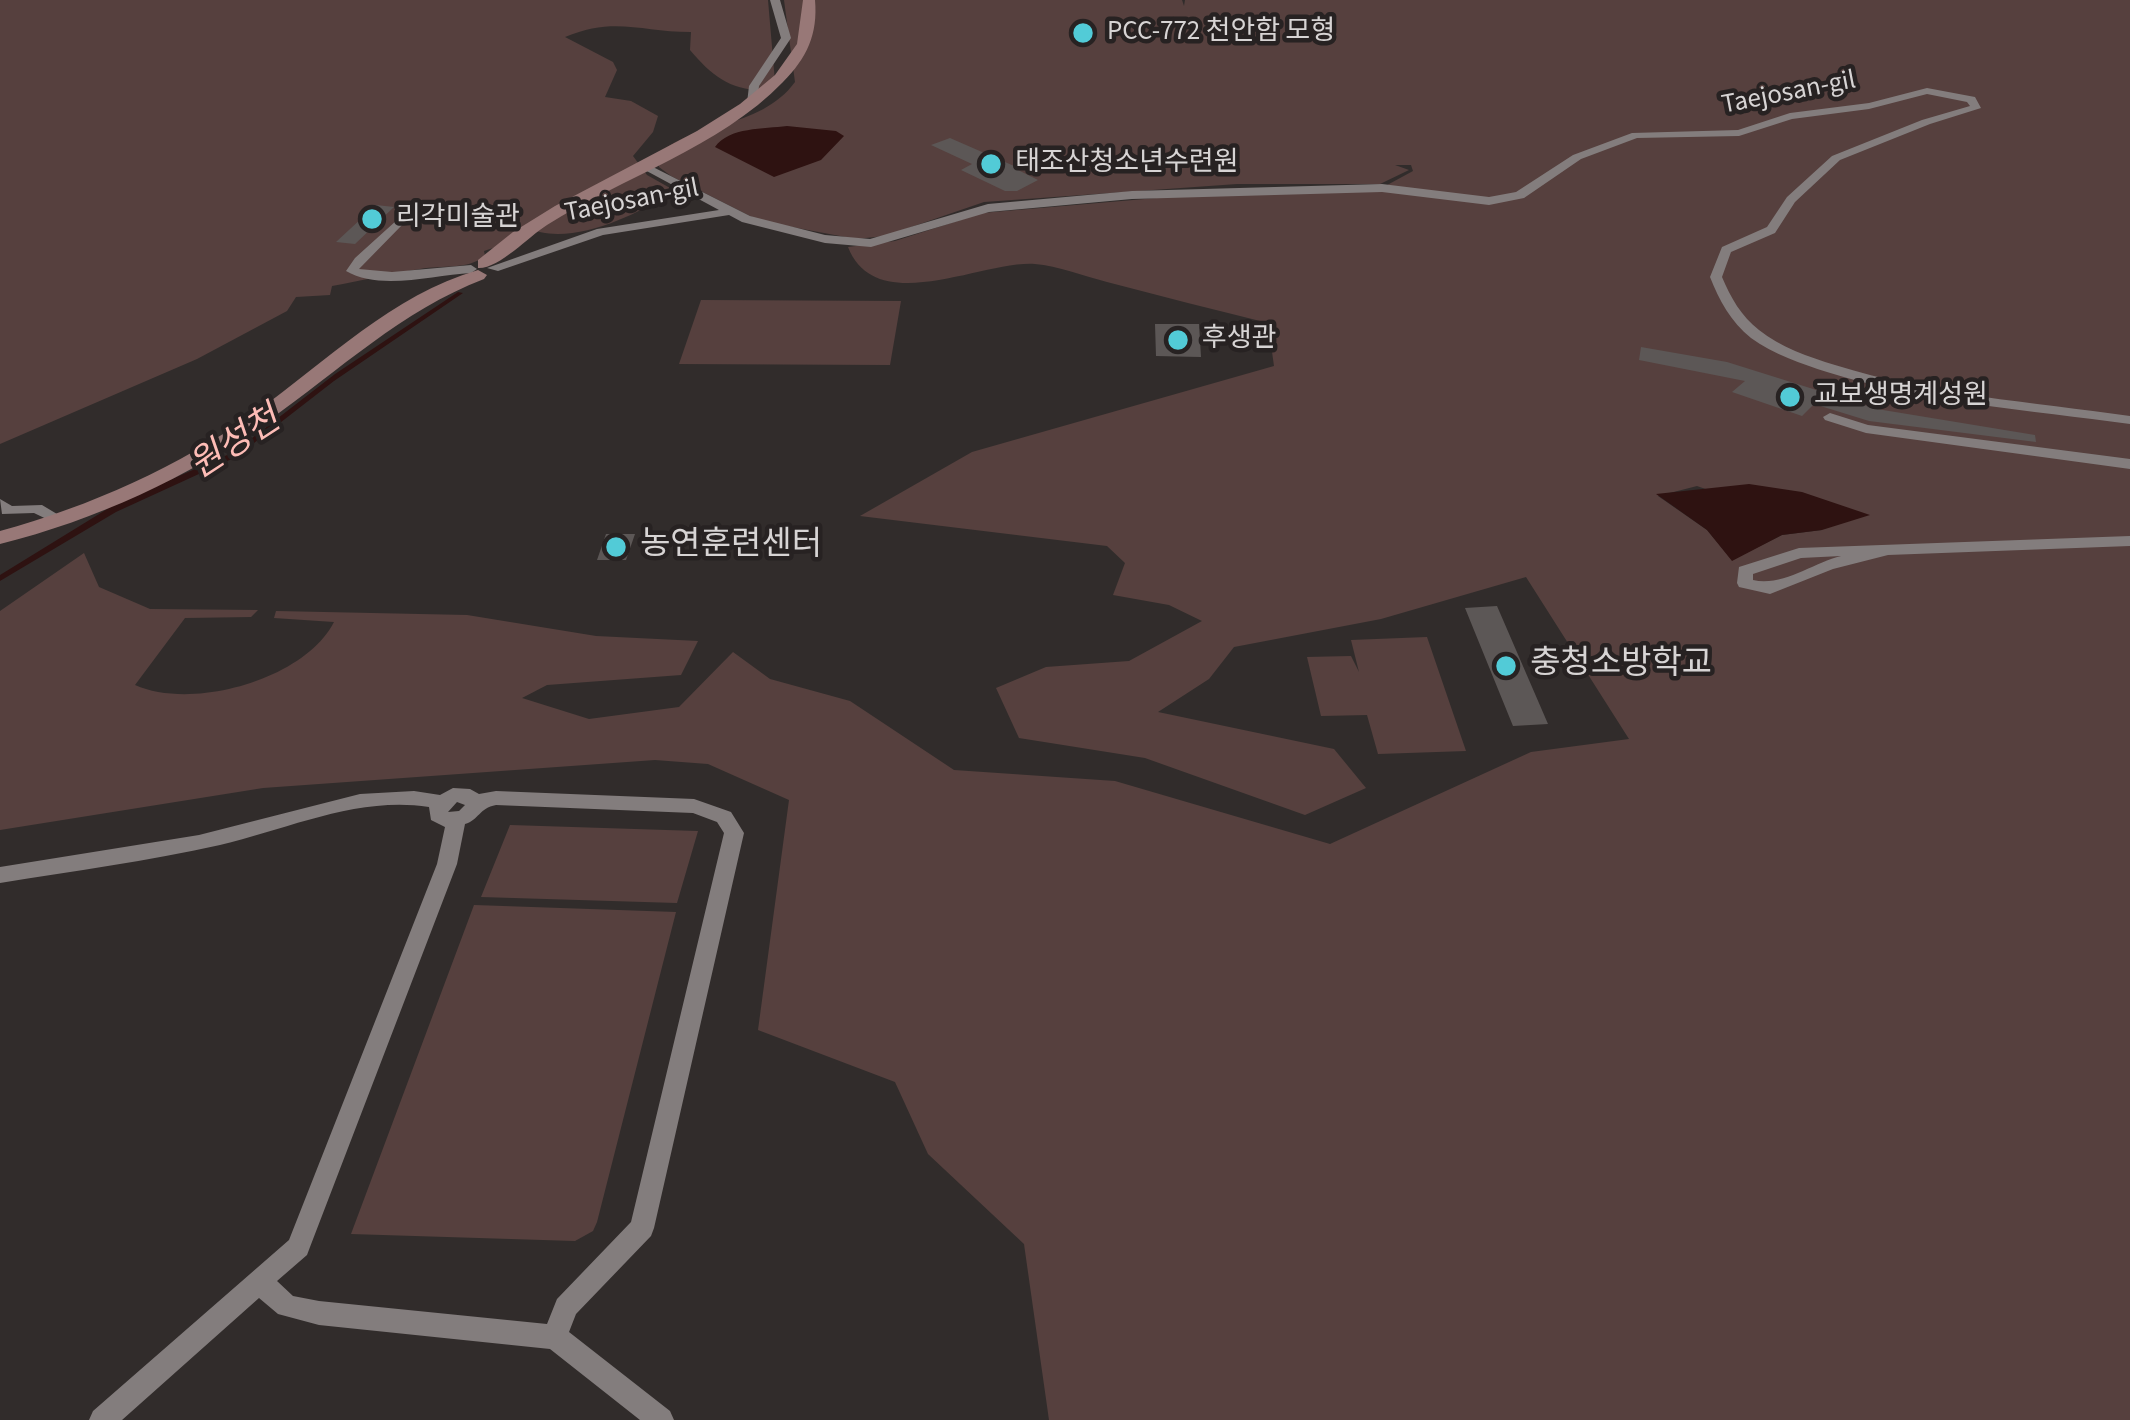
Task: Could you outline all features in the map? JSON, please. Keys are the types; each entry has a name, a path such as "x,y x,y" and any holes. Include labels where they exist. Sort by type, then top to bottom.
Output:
{"street":[{"path":"752,103 754,86 786,38 776,0"},
{"path":"397,224 383,244 357,261 352,271 371,278 407,271 482,269 575,202 752,103 773,86 805,44 811,22 809,0"},
{"name":"Taejosan-gil","path":"0,538 59,520 208,452 418,303 482,269 601,232 727,212 795,233 871,243 988,208 1132,195 1382,188 1489,201 1520,195 1577,158 1636,135 1739,133 1790,116 1869,106 1927,91 1971,99 1976,108 1926,122 1836,158 1791,200 1771,230 1726,250 1716,277 1726,304 1774,346 1867,378 2130,420"},
{"path":"647,167 727,212"},
{"path":"1830,417 1887,432 2130,464"},
{"path":"0,504 8,511 36,508 59,520"},
{"path":"1882,551 1827,565 1770,589 1745,583 1745,571 1799,553 2130,541"},
{"path":"0,875 229,836 364,799 404,793 449,811"},
{"path":"102,1420 298,1247 447,864 449,811 460,794 475,802 496,798 694,806 724,817 734,832 642,1228 566,1307 555,1337"},
{"path":"258,1281 286,1306 320,1313 555,1337 661,1420"}],"shaded area":[{"path":"0,0 768,0 775,82 768,90 755,90 724,80 690,50 691,32 613,26 565,37 613,62 617,70 605,97 631,101 658,116 653,132 633,156 647,175 670,188 668,194 619,220 580,232 542,233 526,227 514,241 484,251 485,256 470,263 332,286 330,295 296,297 287,311 197,359 0,444"},
{"path":"784,0 1182,0 1184,6 1185,0 2130,0 2130,1420 1049,1420 1024,1244 928,1154 895,1082 758,1030 789,800 708,764 655,760 263,788 0,830 0,611 84,553 99,587 150,609 258,610 251,617 185,618 135,685 159,692 216,692 274,674 320,642 334,622 274,618 276,611 467,615 596,636 698,641 681,675 547,685 522,698 589,719 679,707 733,652 770,679 850,701 954,770 1115,781 1330,844 1531,752 1629,739 1526,577 1381,619 1234,647 1209,679 1158,712 1334,749 1366,788 1305,815 1145,758 1019,738 996,688 1046,667 1129,661 1202,621 1169,605 1113,595 1125,563 1107,546 860,516 972,452 1274,366 1268,323 1035,264 932,281 882,279 862,268 848,247 895,241 982,213 1226,192 1378,190 1413,171 1411,165 1395,165 1409,170 1380,184 1237,184 984,202 885,236 856,239 760,221 659,167 658,155 671,145 763,109 795,82","holes":["1697,486 1822,530 1782,535 1732,560 1707,530 1658,496"]},
{"path":"787,126 844,136 821,160 774,177 715,147 738,132"},
{"path":"463,293 334,381 236,457 116,512 0,581 0,575 117,503 234,452 335,374"},
{"path":"701,300 901,301 890,365 679,364"},
{"path":"1749,484 1802,492 1870,515 1822,530 1782,535 1732,561 1707,530 1656,494"},
{"path":"1427,637 1466,751 1378,754 1367,715 1321,716 1307,657 1351,656 1359,672 1351,640"},
{"path":"510,825 698,831 677,903 481,897"},
{"path":"474,905 676,912 597,1222 593,1231 575,1241 351,1234"}],"building":[{"name":"태조산청소년수련원","path":"950,138 1038,180 1017,191 1005,191 961,170 972,164 931,145"},
{"name":"리각미술관","path":"376,205 394,207 355,244 336,242"},
{"name":"후생관","path":"1155,324 1199,324 1201,357 1156,356"},
{"name":"교보생명계성원","path":"1641,347 1727,362 1877,409 2035,435 2036,442 1869,421 1814,404 1802,416 1732,392 1745,381 1639,360"},
{"name":"농연훈련센터","path":"606,534 635,534 626,560 597,560"},
{"name":"충청소방학교","path":"1497,606 1548,724 1513,726 1465,608"}],"place":[{"name":"PCC-772 천안함 모형","path":"1083,33"},
{"name":"태조산청소년수련원","path":"991,164"},
{"name":"리각미술관","path":"372,219"},
{"name":"후생관","path":"1178,340"},
{"name":"교보생명계성원","path":"1790,397"},
{"name":"농연훈련센터","path":"616,547"},
{"name":"충청소방학교","path":"1506,666"}],"water label":[{"name":"원성천","path":"236,445"}]}
